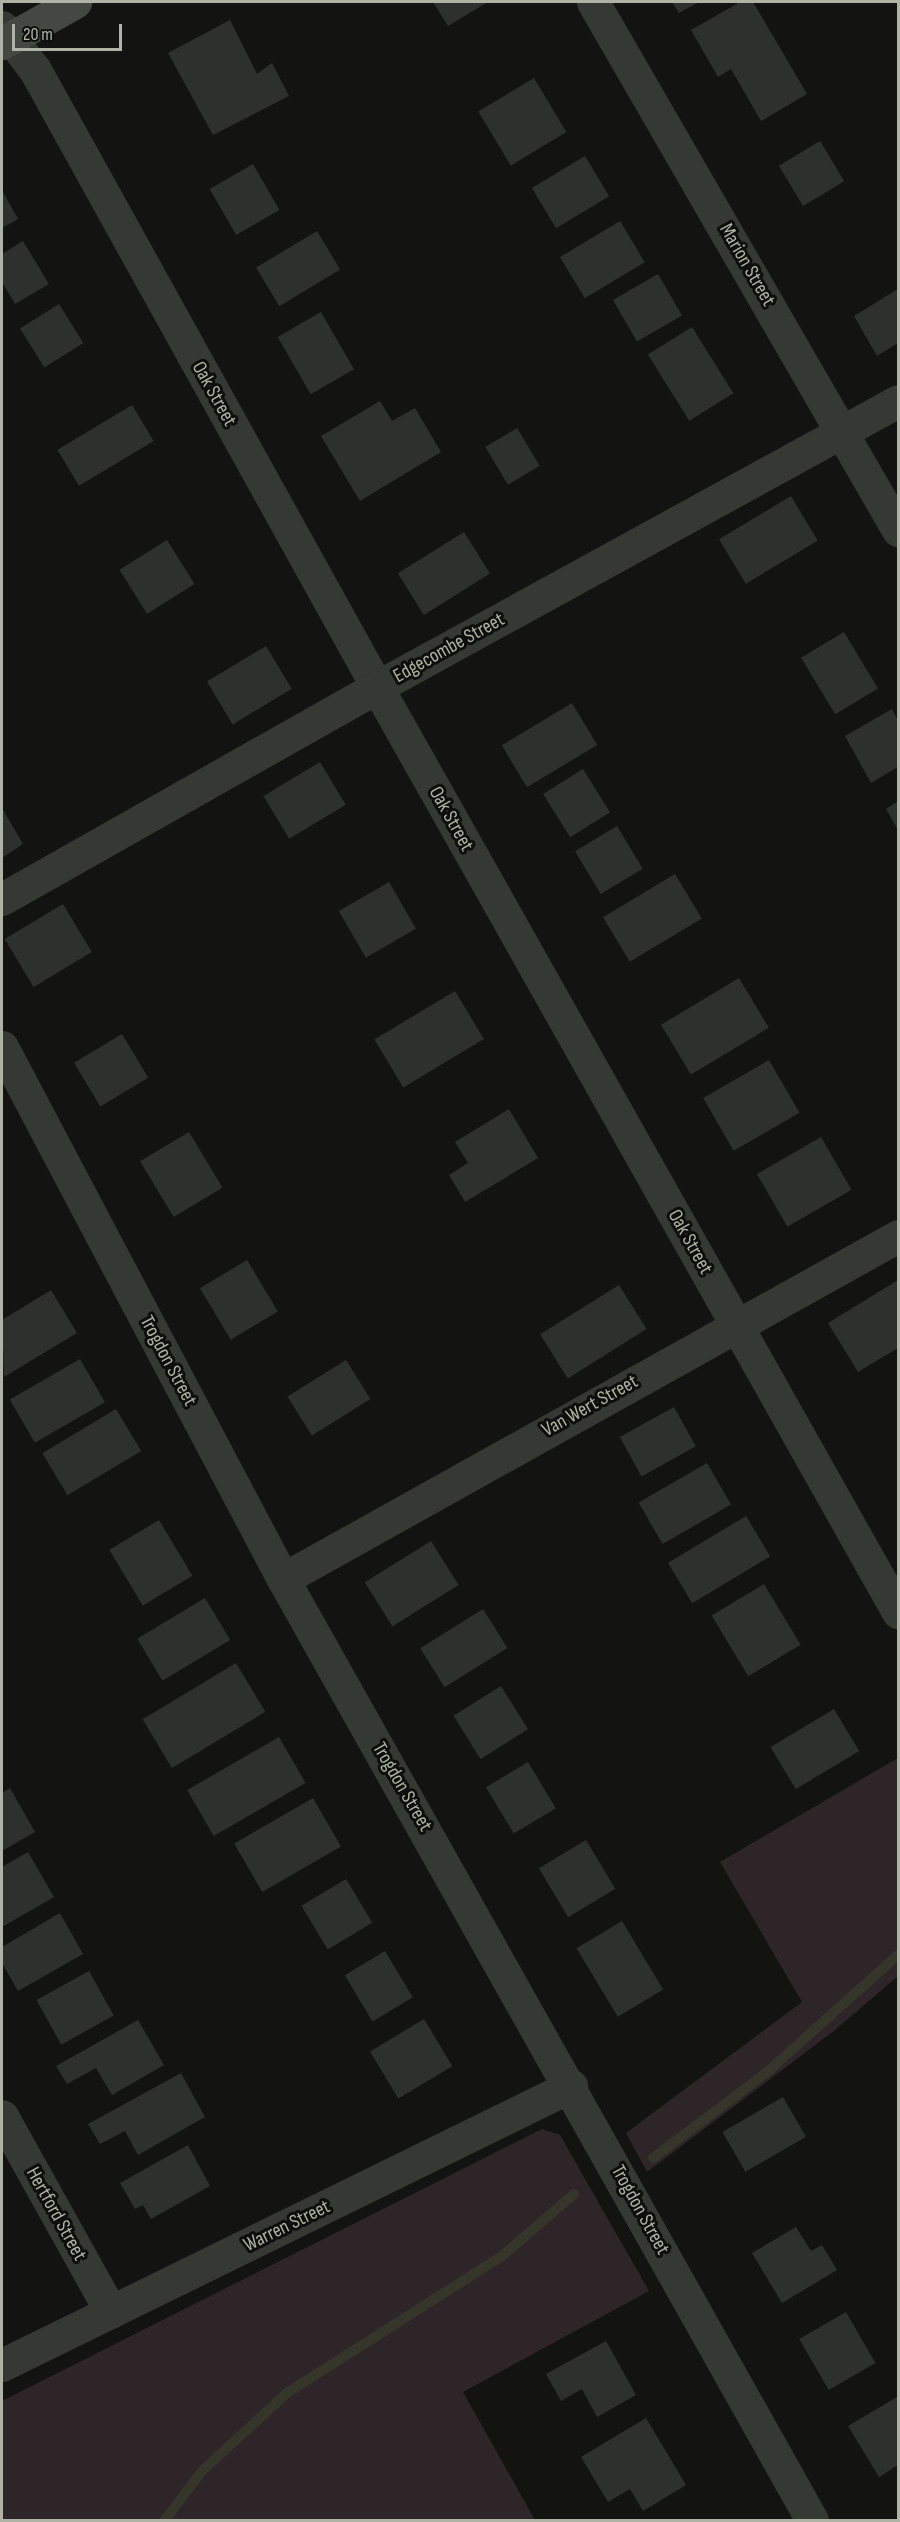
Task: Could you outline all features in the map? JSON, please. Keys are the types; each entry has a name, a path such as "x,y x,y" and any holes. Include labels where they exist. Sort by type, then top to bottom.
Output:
{"main road":[{"path":"4,36 75,2"}],"street":[{"name":"Marion Street","path":"593,2 844,432 898,530"},
{"name":"Oak Street","path":"4,36 35,70 376,687 898,1612"},
{"name":"Edgecombe Street","path":"2,899 376,687 898,401"},
{"name":"Trogdon Street","path":"2,1047 283,1579 571,2086 812,2520"},
{"name":"Van Wert Street","path":"283,1579 736,1323 898,1236"},
{"name":"Warren Street","path":"2,2365 571,2086"},
{"name":"Hertford Street","path":"2,2116 111,2312"}],"shaded area":[{"path":"898,1758 898,1976 835,2030 647,2172 626,2133 802,2002 720,1862"},
{"path":"542,2129 560,2135 649,2291 463,2392 535,2520 2,2520 2,2401"}],"building":[{"path":"433,2 488,2 448,26"},
{"path":"672,2 699,2 679,13"},
{"path":"740,2 753,2 807,94 761,121 731,69 718,77 691,30"},
{"path":"230,20 257,74 272,63 289,96 213,135 168,53"},
{"path":"534,78 566,132 511,165 478,111"},
{"path":"820,141 844,181 803,206 779,166"},
{"path":"585,156 609,196 556,228 532,188"},
{"path":"253,164 280,210 236,235 210,189"},
{"path":"2,190 18,219 2,228"},
{"path":"620,221 645,262 585,298 560,257"},
{"path":"317,231 340,270 279,306 256,268"},
{"path":"23,241 49,284 15,304 2,282 2,254"},
{"path":"658,274 682,316 637,342 613,300"},
{"path":"898,289 898,343 877,356 854,316"},
{"path":"59,304 83,343 44,367 20,328"},
{"path":"321,312 354,369 311,394 278,337"},
{"path":"692,327 733,393 689,421 648,355"},
{"path":"380,401 392,421 415,408 441,452 360,501 321,436"},
{"path":"132,405 154,441 79,486 57,450"},
{"path":"517,428 540,466 508,485 485,447"},
{"path":"791,496 818,541 746,584 719,539"},
{"path":"464,532 490,574 424,615 398,573"},
{"path":"167,540 195,584 147,614 120,570"},
{"path":"844,632 878,689 835,714 801,658"},
{"path":"266,646 292,689 233,724 207,682"},
{"path":"572,703 597,745 527,787 502,745"},
{"path":"892,709 898,721 898,767 871,783 845,736"},
{"path":"320,762 346,805 289,839 263,796"},
{"path":"583,769 610,812 570,837 543,794"},
{"path":"898,801 898,830 886,809"},
{"path":"2,808 23,844 2,858"},
{"path":"617,826 643,869 601,894 575,851"},
{"path":"675,874 702,919 630,962 603,917"},
{"path":"389,882 416,929 366,958 339,911"},
{"path":"63,904 92,952 34,987 5,939"},
{"path":"739,978 769,1028 691,1075 661,1025"},
{"path":"455,991 484,1039 403,1087 374,1039"},
{"path":"122,1034 148,1078 100,1107 74,1063"},
{"path":"769,1060 800,1113 734,1151 703,1098"},
{"path":"509,1109 538,1158 465,1202 449,1175 468,1163 455,1142"},
{"path":"189,1132 222,1188 174,1217 140,1161"},
{"path":"821,1137 852,1190 787,1227 757,1174"},
{"path":"247,1260 278,1311 231,1340 200,1288"},
{"path":"898,1280 898,1348 858,1372 828,1323"},
{"path":"619,1285 647,1329 568,1378 540,1334"},
{"path":"51,1290 77,1333 4,1377 2,1320"},
{"path":"80,1359 105,1402 35,1443 10,1400"},
{"path":"346,1360 370,1399 312,1436 287,1397"},
{"path":"674,1407 696,1446 642,1476 620,1437"},
{"path":"116,1409 141,1451 68,1495 42,1453"},
{"path":"707,1463 731,1505 663,1544 639,1502"},
{"path":"746,1516 770,1556 692,1603 668,1563"},
{"path":"159,1520 192,1576 143,1606 109,1550"},
{"path":"431,1541 459,1585 392,1626 365,1582"},
{"path":"764,1584 801,1645 748,1676 712,1615"},
{"path":"205,1598 230,1640 163,1681 137,1639"},
{"path":"483,1609 507,1648 445,1687 420,1648"},
{"path":"236,1663 265,1712 172,1768 143,1719"},
{"path":"501,1686 528,1729 481,1759 454,1716"},
{"path":"834,1709 859,1751 796,1789 771,1747"},
{"path":"279,1737 306,1783 214,1836 187,1790"},
{"path":"528,1762 556,1808 514,1834 486,1787"},
{"path":"10,1788 35,1832 2,1851 2,1793"},
{"path":"313,1798 341,1846 262,1892 234,1843"},
{"path":"586,1840 615,1889 568,1917 539,1868"},
{"path":"28,1852 54,1897 2,1927 2,1867"},
{"path":"346,1879 372,1923 328,1949 301,1906"},
{"path":"60,1913 83,1954 18,1991 2,1963 2,1947"},
{"path":"622,1921 663,1990 618,2017 577,1948"},
{"path":"385,1951 413,1997 373,2021 345,1975"},
{"path":"89,1971 114,2016 61,2045 37,2000"},
{"path":"424,2019 452,2066 398,2099 370,2051"},
{"path":"138,2020 164,2065 112,2095 96,2068 67,2084 56,2066"},
{"path":"181,2073 205,2117 138,2155 125,2131 100,2144 88,2124"},
{"path":"783,2097 806,2137 745,2172 722,2132"},
{"path":"188,2145 210,2186 151,2219 143,2205 135,2209 120,2183"},
{"path":"796,2227 811,2251 822,2245 837,2270 782,2303 752,2253"},
{"path":"846,2312 876,2363 829,2390 799,2339"},
{"path":"606,2341 636,2395 597,2417 582,2389 561,2401 546,2374"},
{"path":"897,2397 898,2465 879,2477 848,2426"},
{"path":"646,2418 686,2485 643,2511 630,2489 608,2502 581,2457"}],"waterway":[{"path":"653,2158 766,2073 898,1955"},
{"path":"165,2520 202,2471 287,2393 502,2256 574,2194"}]}
